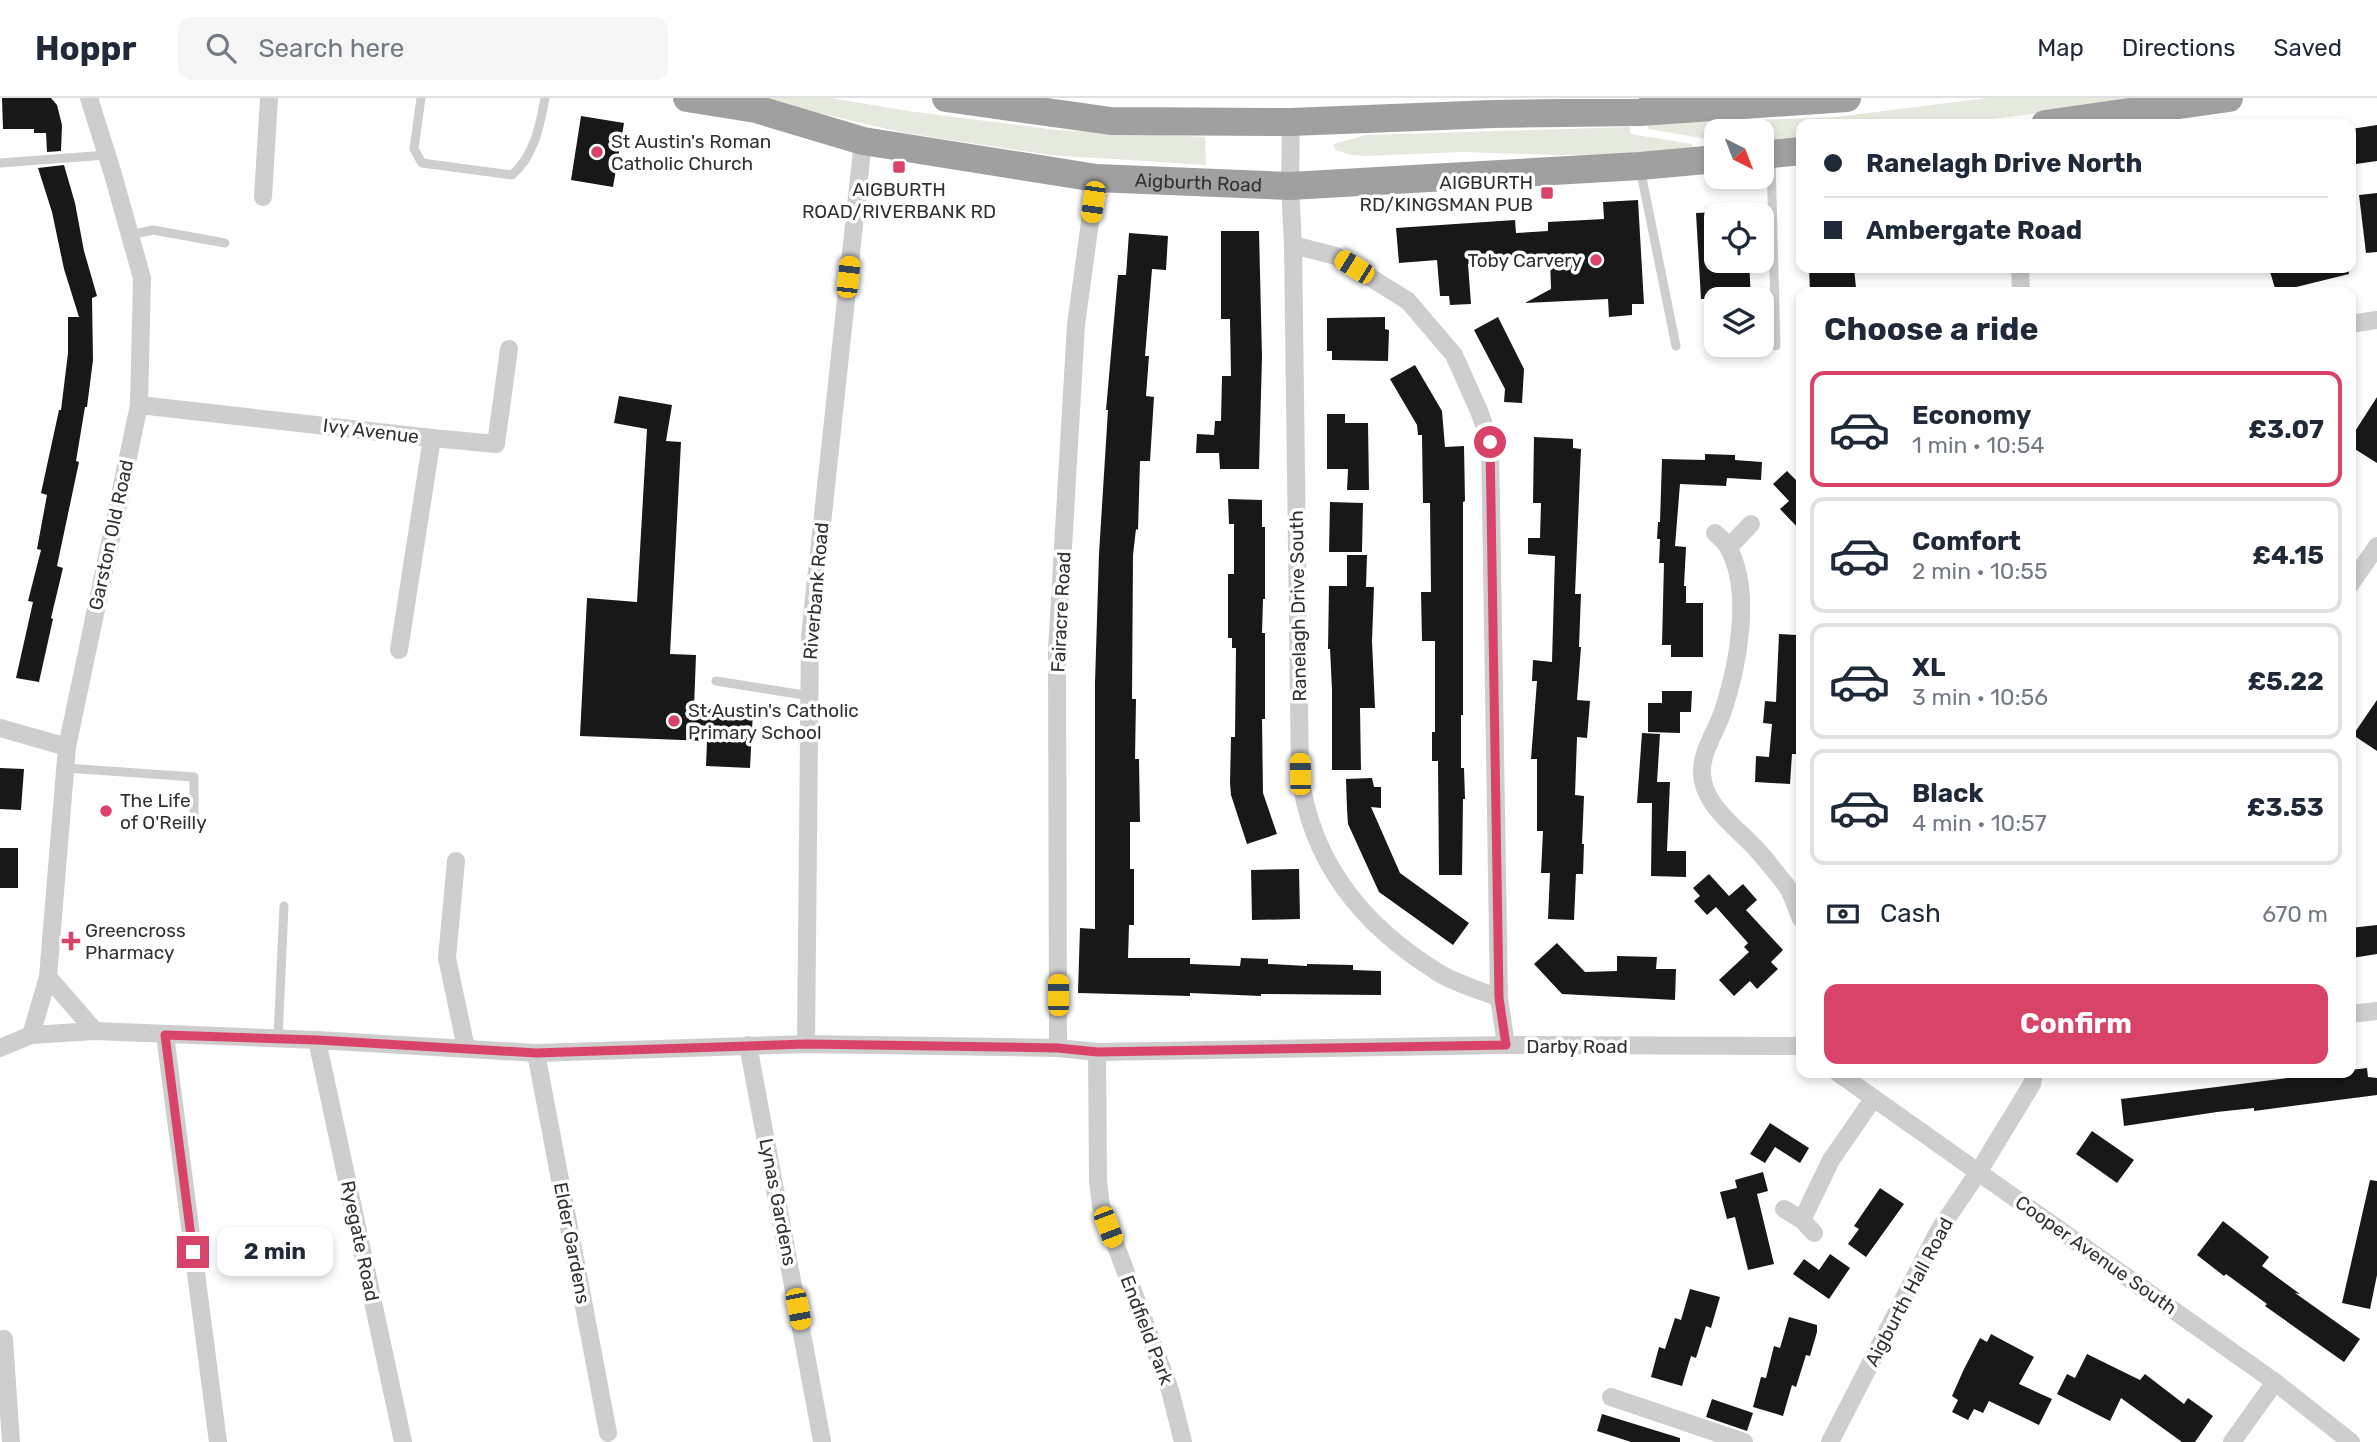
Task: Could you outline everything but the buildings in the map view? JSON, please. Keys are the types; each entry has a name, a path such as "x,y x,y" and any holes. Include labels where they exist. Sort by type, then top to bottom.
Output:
{"highway":[{"name":"Aigburth Road","path":"687,98 756,109 863,141 1096,178 1290,186 1704,160"},
{"path":"946,98 1111,121 1292,122 1493,106 1640,112 1847,98"},
{"path":"2080,119 2229,98"},
{"path":"1774,153 1796,151"}],"street":[{"name":"Garston Old Road","path":"31,1035 48,977 67,747 139,405 142,278 89,98"},
{"path":"263,197 269,98"},
{"name":"Ranelagh Drive South","path":"1292,122 1290,186 1300,774 1304,802 1315,836 1328,863 1359,909 1377,927 1441,974 1499,998"},
{"name":"Riverbank Road","path":"806,1044 813,608 863,141"},
{"name":"Fairacre Road","path":"1058,1048 1057,650 1076,325 1096,178"},
{"path":"1293,244 1336,256 1408,300 1454,355 1490,442 1499,998 1506,1045"},
{"path":"2356,323 2377,320"},
{"path":"432,438 496,444 509,349"},
{"name":"Ivy Avenue","path":"139,405 432,438 399,650"},
{"path":"1729,547 1751,524"},
{"path":"1715,533 1729,547 1740,582 1740,623 1733,676 1702,771 1706,790 1715,807 1759,851 1788,888 1796,907"},
{"path":"2356,576 2377,545"},
{"path":"0,728 67,747"},
{"path":"456,861 447,958 466,1048"},
{"path":"48,977 95,1031"},
{"path":"2356,1013 2377,1011"},
{"path":"0,1048 31,1035 95,1031"},
{"name":"Darby Road","path":"95,1031 278,1038 536,1053 806,1044 1058,1048 1097,1052 1506,1045 1796,1046"},
{"path":"165,1035 218,1442"},
{"name":"Ryegate Road","path":"317,1040 403,1442"},
{"name":"Lynas Gardens","path":"748,1045 822,1441"},
{"name":"Endfield Park","path":"1097,1052 1098,1181 1101,1206 1170,1390 1183,1442"},
{"name":"Elder Gardens","path":"536,1053 608,1433"},
{"name":"Cooper Avenue South","path":"1845,1078 2275,1382 2351,1442"},
{"name":"Aigburth Hall Road","path":"1830,1442 1939,1230 1979,1171 2033,1078"},
{"path":"1784,1209 1808,1226 1831,1160 1873,1099"},
{"path":"4,1339 11,1442"},
{"path":"2232,1442 2275,1382"},
{"path":"1611,1397 1744,1442"}],"lane":[{"path":"421,98 414,149 422,163 451,169 512,175 521,167 533,148 545,98"},
{"path":"0,163 107,155"},
{"path":"1640,166 1676,346"},
{"path":"1769,189 1776,346"},
{"path":"130,235 153,230 225,243"},
{"path":"716,681 810,696"},
{"path":"66,768 194,777 194,814"},
{"path":"278,1038 284,906"}],"shaded area":[{"path":"754,98 831,98 1056,130 1205,137 1206,165 1050,155 905,133"},
{"path":"1987,98 2164,98 1992,119 1796,119 1796,140 1774,142 1774,119 1836,117"},
{"path":"1704,122 1704,139 1649,129 1647,124"},
{"path":"1630,127 1630,134 1692,144 1693,150 1654,154 1464,152 1366,156 1335,150 1334,144 1366,135"}],"place":[{"name":"St Austin's Roman Catholic Church","path":"597,152"},
{"name":"AIGBURTH ROAD/RIVERBANK RD","path":"899,167"},
{"name":"AIGBURTH RD/KINGSMAN PUB","path":"1547,193"},
{"name":"Toby Carvery","path":"1596,260"},
{"name":"St Austin's Catholic Primary School","path":"674,721"},
{"name":"The Life of O'Reilly","path":"106,811"},
{"name":"Greencross Pharmacy","path":"71,941"}],"route":[{"path":"193,1252 165,1035 317,1040 536,1053 806,1044 1058,1048 1097,1052 1506,1045 1499,998 1490,442"}]}
